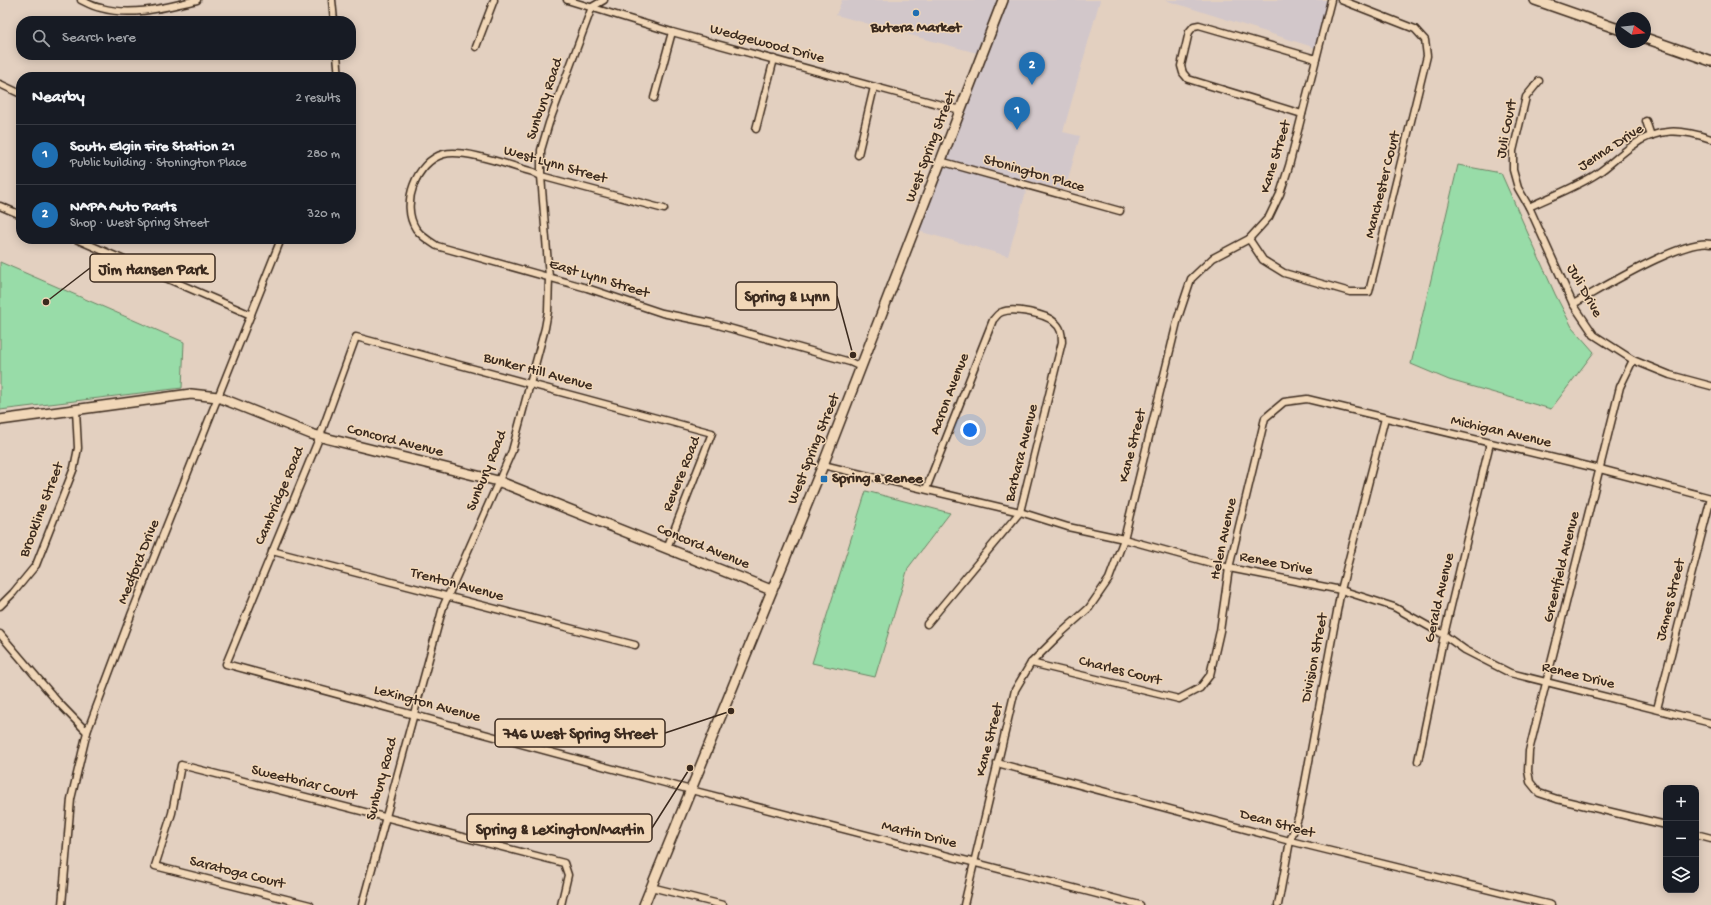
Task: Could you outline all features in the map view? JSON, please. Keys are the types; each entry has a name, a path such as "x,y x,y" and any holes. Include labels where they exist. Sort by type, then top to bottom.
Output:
{"main road":[{"name":"West Spring Street","path":"644,905 823,465 1003,0"},
{"path":"1535,0 1615,28"},
{"path":"1651,40 1711,61"},
{"name":"Concord Avenue","path":"0,420 191,394 218,397 320,436 498,481 771,590"}],"street":[{"path":"80,0 101,8 122,12 149,11 197,0"},
{"path":"332,0 334,16"},
{"path":"476,47 494,0"},
{"name":"Wedgewood Drive","path":"567,0 672,32 960,110"},
{"path":"592,7 604,0"},
{"name":"Kane Street","path":"964,905 1015,690 1031,663 1060,634 1090,608 1109,579 1124,539 1178,318 1191,279 1213,258 1249,239 1269,217 1280,194 1289,166 1331,0"},
{"name":"Manchester Court","path":"1249,239 1264,260 1284,273 1350,292 1369,292 1427,56 1425,40 1415,29 1341,0"},
{"name":"Sunbury Road","path":"362,905 413,714 447,596 512,451 530,384 548,311 549,277 541,176 541,150 545,134 592,7"},
{"path":"1302,114 1188,79 1183,73 1182,66 1189,32 1194,26 1199,25 1316,59"},
{"path":"654,98 672,32"},
{"path":"756,129 774,59"},
{"path":"337,60 339,72"},
{"name":"Juli Court","path":"1529,207 1518,188 1513,170 1514,151 1526,97 1539,81"},
{"path":"0,84 16,92"},
{"path":"858,155 874,87"},
{"path":"1646,121 1651,136"},
{"name":"Jenna Drive","path":"1529,207 1585,181 1633,145 1651,136 1664,132 1680,131 1711,139"},
{"name":"West Lynn Street","path":"438,157 445,154 461,153 664,209"},
{"name":"East Lynn Street","path":"438,157 433,158 422,167 416,178 410,201 410,214 415,227 424,238 437,246 549,277 662,313 711,323 850,362 861,367"},
{"name":"Stonington Place","path":"940,161 1120,211"},
{"path":"0,206 16,213"},
{"name":"Juli Drive","path":"1529,207 1573,304 1594,335 1633,360 1670,375 1711,386"},
{"path":"1573,304 1656,258 1703,242 1711,244"},
{"path":"88,244 251,315"},
{"name":"Medford Drive","path":"62,905 71,799 87,732 131,615 279,244"},
{"name":"Aaron Avenue","path":"926,489 993,320 1002,312 1017,309 1049,318 1060,328"},
{"name":"Barbara Avenue","path":"927,624 1020,512 1061,348 1062,335 1060,328"},
{"name":"Bunker Hill Avenue","path":"356,337 712,433"},
{"name":"Cambridge Road","path":"226,664 320,436 356,337"},
{"name":"Greenfield Avenue","path":"1633,360 1620,387 1529,751 1528,771 1530,782 1539,793 1556,799 1663,825"},
{"name":"Michigan Avenue","path":"1284,402 1307,399 1600,469 1711,498"},
{"name":"Helen Avenue","path":"1200,688 1210,674 1220,631 1229,568 1265,418 1284,402"},
{"name":"Brookline Street","path":"0,606 36,565 74,468 78,448 76,410"},
{"name":"Division Street","path":"1278,905 1290,841 1300,815 1341,590 1385,418"},
{"name":"Revere Road","path":"667,548 712,433"},
{"name":"Gerald Avenue","path":"1418,760 1444,634 1490,443"},
{"name":"Renee Drive","path":"823,465 1020,512 1229,568 1341,590 1394,607 1444,634 1465,650 1510,673 1711,723"},
{"name":"James Street","path":"1657,709 1711,498"},
{"name":"Trenton Avenue","path":"272,551 635,646"},
{"path":"0,634 57,702 87,732"},
{"name":"Charles Court","path":"1031,663 1179,699 1200,688"},
{"name":"Lexington Avenue","path":"226,664 691,790"},
{"name":"Dean Street","path":"997,763 1290,841 1551,905"},
{"name":"Sweetbriar Court","path":"158,867 156,866 172,813 181,765 564,863 568,875 561,905"},
{"name":"Martin Drive","path":"691,790 1140,905"},
{"path":"1699,835 1711,838"},
{"name":"Saratoga Court","path":"158,867 310,905"},
{"path":"651,887 723,905"}],"shaded area":[{"path":"842,0 998,0 977,53 836,15"},
{"path":"1005,0 1100,0 1063,132 1080,136 1065,190 1029,181 1008,256 918,231"},
{"path":"1165,0 1328,0 1316,48"}],"green space":[{"path":"1458,165 1501,173 1555,294 1572,327 1594,352 1551,409 1449,380 1411,364"},
{"path":"0,262 184,342 182,388 0,410"},
{"path":"866,491 950,513 908,568 875,677 812,663"}],"place":[{"name":"Butera Market","path":"916,13"},
{"name":"NAPA Auto Parts","path":"1032,85"},
{"name":"South Elgin Fire Station 21","path":"1017,130"},
{"name":"Jim Hansen Park","path":"46,302"},
{"name":"Spring & Lynn","path":"853,355"},
{"name":"Spring & Renee","path":"824,479"},
{"name":"746 West Spring Street","path":"731,711"},
{"name":"Spring & Lexington/Martin","path":"690,768"}]}
